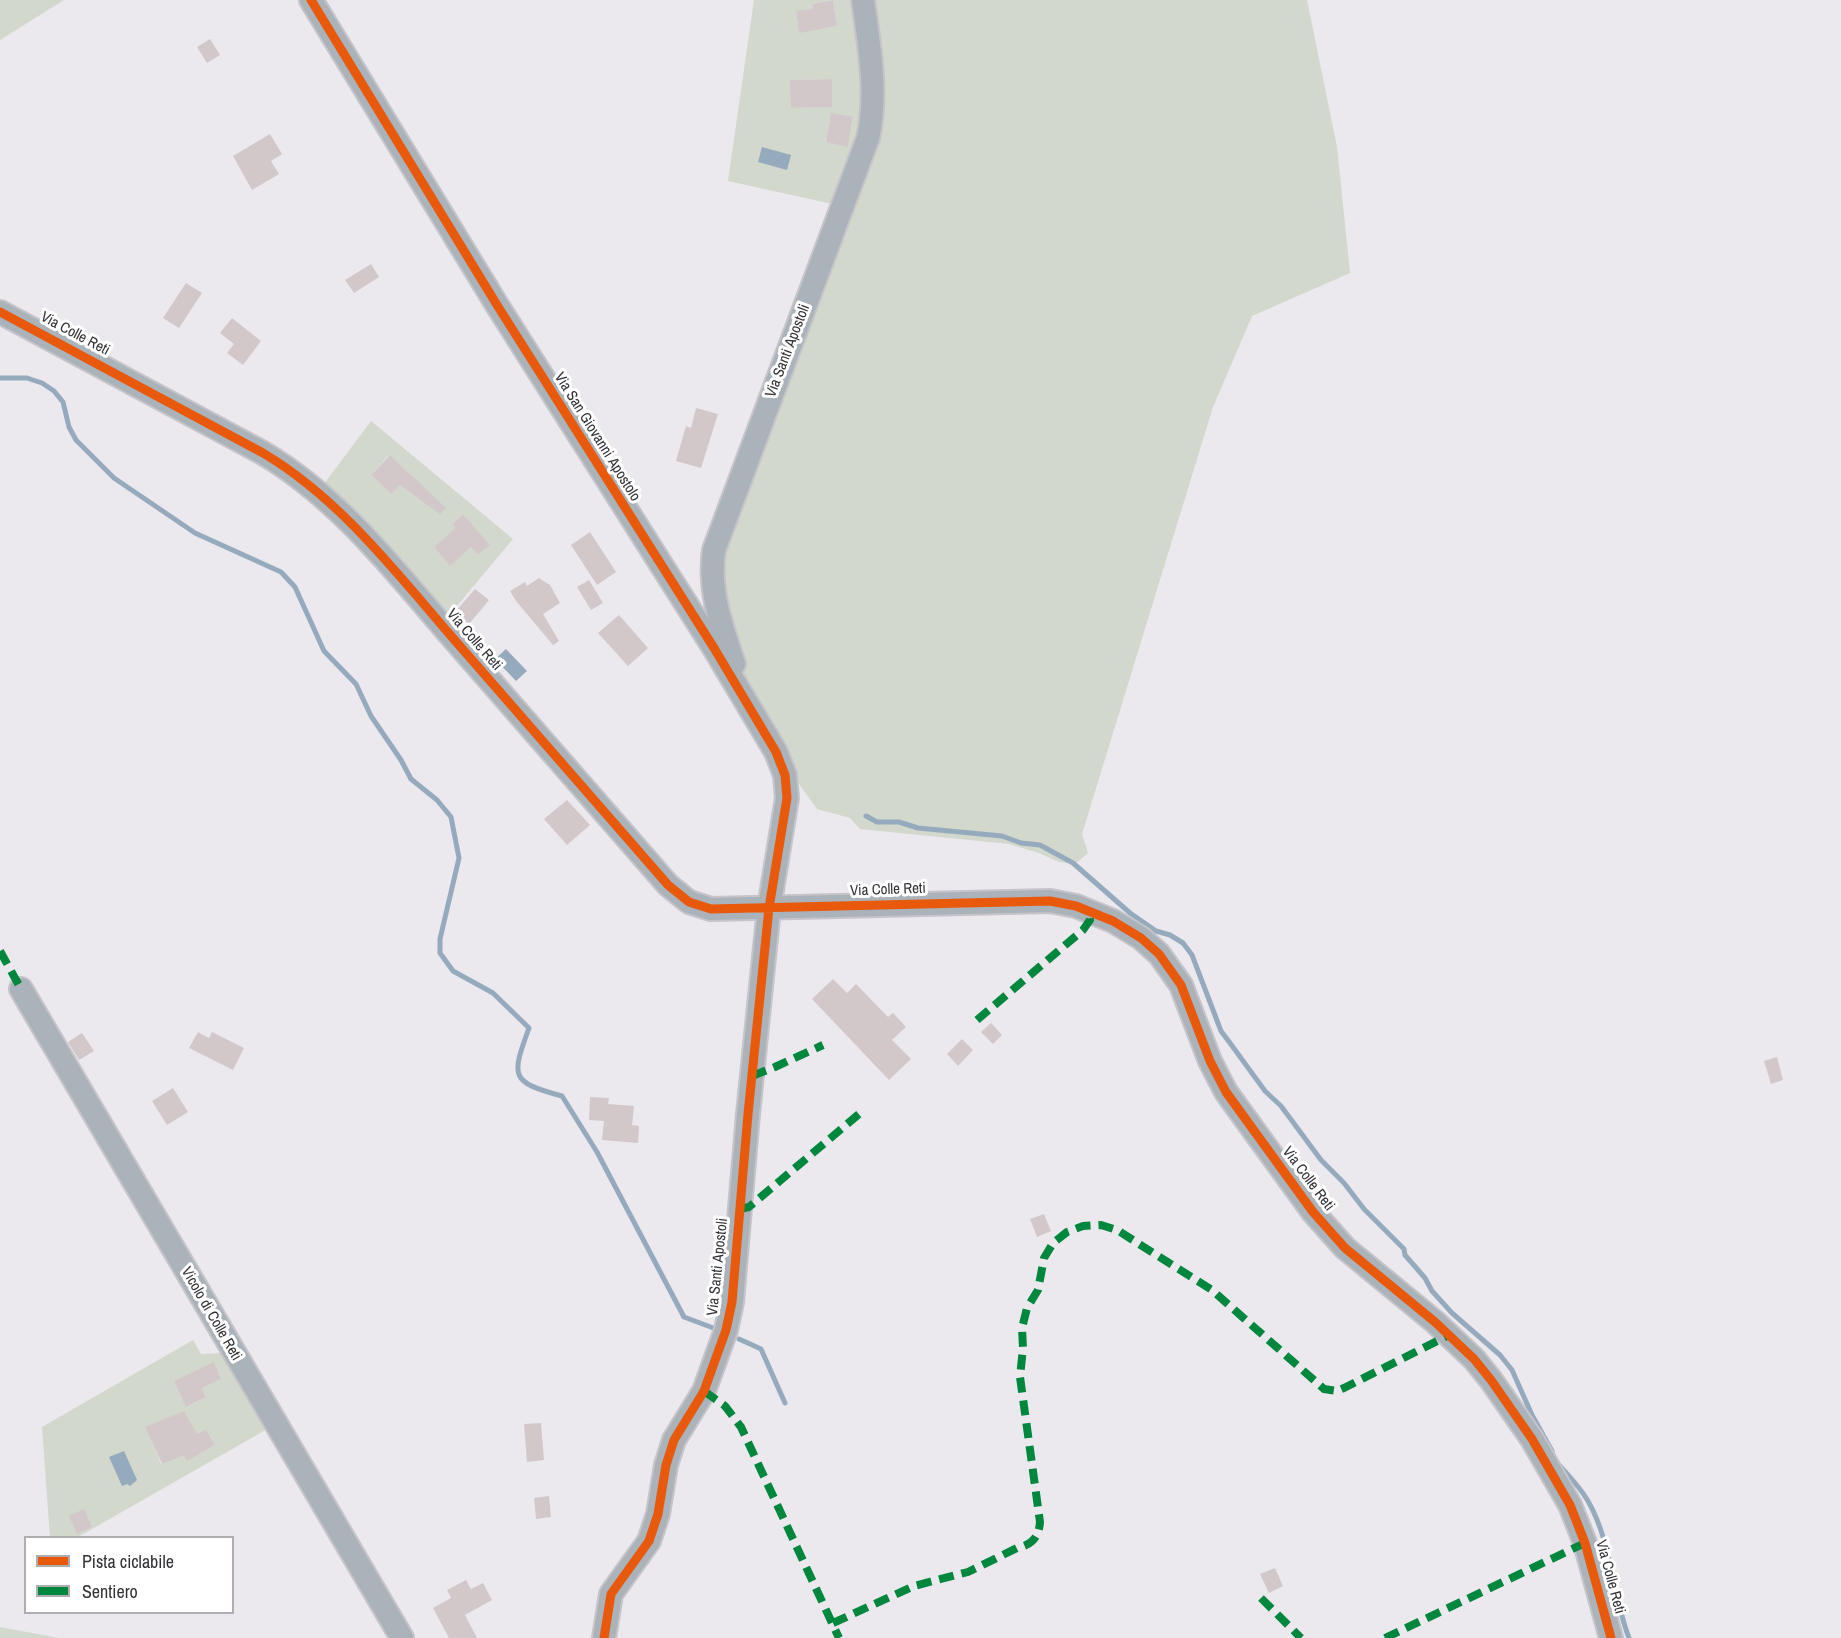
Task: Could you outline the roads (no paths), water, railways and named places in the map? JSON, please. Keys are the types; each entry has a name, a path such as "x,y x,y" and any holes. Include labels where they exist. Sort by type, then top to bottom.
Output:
{"street":[{"name":"Via San Giovanni Apostolo","path":"311,0 497,306 776,752 785,775 786,803 770,908"},
{"name":"Via Santi Apostoli","path":"745,700 716,606 712,576 714,550 868,138 873,93 863,0"},
{"name":"Via Colle Reti","path":"0,312 263,453 300,477 381,555 674,891 689,902 705,908 770,908 1037,900 1057,902 1083,909 1113,921 1148,944 1164,961 1181,985 1210,1061 1226,1092 1309,1207 1346,1248 1423,1311 1474,1359 1517,1416 1549,1467 1578,1521 1611,1638"},
{"name":"Via Santi Apostoli","path":"604,1638 611,1594 650,1541 658,1514 666,1464 674,1440 704,1391 726,1330 732,1302 750,1095 770,908"},
{"name":"Vicolo di Colle Reti","path":"21,989 402,1638"}],"water":[{"path":"762,147 791,155 787,170 758,162"},
{"path":"506,649 527,671 516,681 495,659"},
{"path":"124,1451 137,1480 130,1486 127,1484 122,1486 109,1457"}],"waterway":[{"path":"0,378 27,378 42,383 54,391 63,402 69,427 76,440 114,478 195,533 281,572 295,587 324,651 356,684 371,716 411,779 437,800 451,817 459,858 440,939 440,953 453,971 493,993 529,1028 519,1057 519,1075 532,1086 562,1096 597,1152 684,1317 716,1329"},
{"path":"866,816 877,822 899,822 918,828 1002,836 1021,843 1040,845 1073,863 1130,913 1156,931 1170,935 1183,943 1192,955 1221,1031 1265,1091 1281,1106 1321,1160 1344,1183 1364,1209 1404,1249 1405,1255 1425,1278 1432,1291 1452,1313 1500,1355 1512,1370 1532,1415 1552,1451"},
{"path":"739,1339 761,1349 785,1403"},
{"path":"1559,1465 1582,1491 1596,1517 1629,1638"}]}
